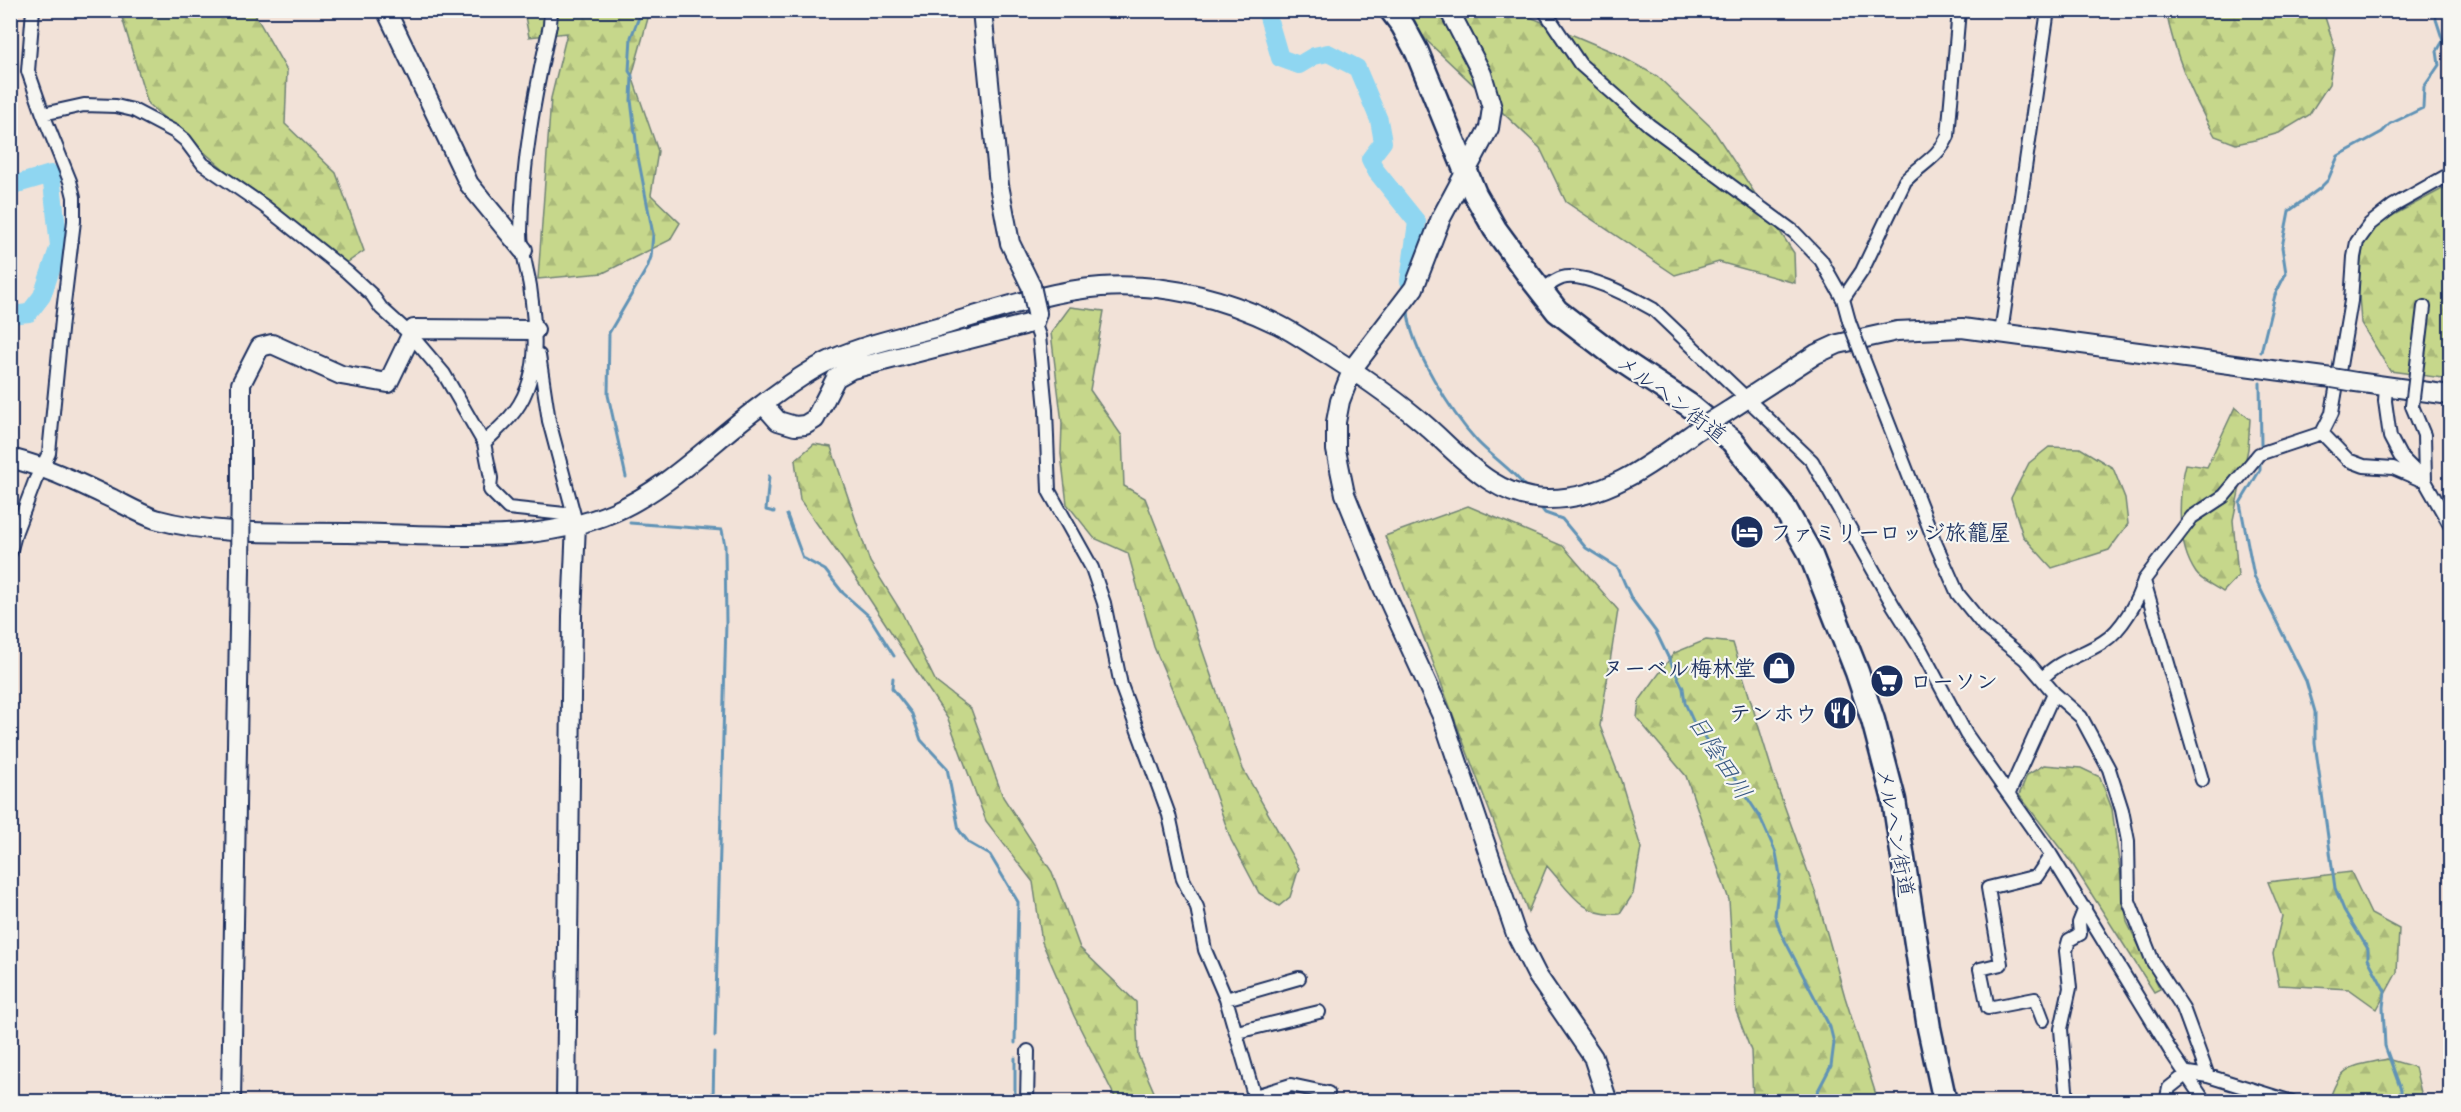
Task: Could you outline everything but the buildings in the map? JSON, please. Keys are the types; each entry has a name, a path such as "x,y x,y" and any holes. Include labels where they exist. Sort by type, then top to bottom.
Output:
{"highway":[{"name":"メルヘン街道","path":"1391,10 1417,52 1475,194 1495,229 1557,311 1618,358 1689,405 1732,441 1783,505 1810,553 1857,672 1873,720 1894,800 1929,1028 1945,1101"}],"street":[{"path":"10,553 35,481 49,453 74,221 74,197 70,181 28,71 33,10"},
{"path":"386,10 468,184 523,250"},
{"path":"551,10 550,25 528,131 521,234 549,421 575,519 566,1101"},
{"path":"982,10 999,185 1010,243 1031,286 1040,346 1050,491 1092,568 1104,603 1121,685 1169,815 1183,879 1197,907 1205,950 1226,999 1256,1099 1291,1085 1328,1094"},
{"path":"1449,10 1482,74 1492,108 1490,128 1441,218 1414,288 1353,368 1340,401 1336,422 1336,450 1345,494 1383,588 1442,716 1516,934 1538,975 1593,1057 1608,1101"},
{"path":"1544,10 1580,64 1649,125 1794,232 1821,260 1843,299 1861,353 1934,540 1958,594 1984,626 2025,659 2054,693 2081,717 2109,769 2122,810 2128,842 2129,901 2152,962 2183,1008 2208,1076"},
{"path":"1843,299 1862,271 1905,181 1941,151 1948,136 1959,10"},
{"path":"2001,333 2048,10"},
{"path":"43,114 84,105 116,106 133,110 175,132 203,164 264,206 347,272 372,295 381,308 410,334 444,374 484,443 491,478 490,490 508,508 575,519"},
{"path":"2043,678 2052,668 2103,643 2115,633 2141,591 2144,580 2193,517 2224,496 2259,454 2322,433 2332,413 2351,301 2357,242 2370,224 2393,206 2451,174"},
{"path":"1542,290 1562,278 1592,280 1626,294 1653,309 1812,461 1893,605 1920,648 1966,734 2051,855 2173,1054 2205,1101"},
{"path":"10,458 44,466 152,518 214,531 516,536 575,519 614,512 648,493 686,467 763,404 831,360 866,347 1014,305 1082,289 1114,286 1170,288 1224,301 1283,327 1353,368 1419,419 1469,468 1517,493 1546,499 1582,496 1628,477 1651,464 1695,431 1816,354 1838,344 1897,331 1962,328 2451,396"},
{"path":"2424,307 2412,406 2424,435 2425,481"},
{"path":"763,404 778,421 795,426 805,425 815,419 836,378 852,369 1035,317"},
{"path":"231,1101 242,384 260,347 272,344 341,375 388,383 414,329 535,330"},
{"path":"484,443 512,416 526,392 535,362 535,330"},
{"path":"2386,387 2390,437 2400,456 2425,481 2451,525"},
{"path":"2322,433 2348,460 2364,466 2393,468 2425,481"},
{"path":"2144,580 2202,780"},
{"path":"2009,794 2054,693"},
{"path":"2043,1020 2035,999 1988,1008 1980,969 2001,964 1988,888 2037,876 2051,855"},
{"path":"2067,1101 2061,1029 2070,988 2066,951 2069,940 2080,934 2079,923 2085,908"},
{"path":"1226,999 1299,978"},
{"path":"1237,1032 1319,1012"},
{"path":"1027,1101 1028,1051"},
{"path":"2166,1101 2169,1088 2188,1073 2208,1076 2292,1101"}],"green space":[{"path":"120,11 253,11 287,71 285,124 336,173 364,251 339,268 148,104"},
{"path":"524,11 650,11 632,76 658,151 651,195 680,223 670,240 603,273 538,279 551,98 567,33 529,37"},
{"path":"1404,11 1516,11 1613,52 1657,76 1712,128 1794,253 1795,283 1719,262 1675,275 1566,202 1540,148 1426,40"},
{"path":"2166,11 2323,11 2335,48 2329,84 2309,115 2279,133 2236,144 2215,136 2185,76"},
{"path":"2446,187 2450,192 2450,379 2390,371 2361,323 2358,281 2367,220 2390,217"},
{"path":"1070,307 1104,311 1090,390 1122,436 1124,486 1145,498 1187,605 1243,769 1299,868 1290,897 1279,906 1259,893 1231,840 1205,765 1154,647 1128,553 1094,538 1067,504 1061,454 1062,423 1051,333"},
{"path":"2235,407 2250,419 2248,449 2233,520 2238,576 2223,592 2198,576 2190,561 2182,534 2180,504 2186,464 2207,467"},
{"path":"814,444 831,447 870,562 902,613 936,682 971,709 1003,797 1052,872 1080,948 1136,1002 1138,1055 1158,1101 1117,1101 1074,1016 1042,942 1033,882 986,821 948,719 855,577 800,500 795,460"},
{"path":"2049,447 2080,448 2113,468 2125,498 2128,524 2109,550 2052,568 2023,536 2011,498 2029,463"},
{"path":"1468,506 1563,546 1618,610 1600,726 1621,781 1641,848 1633,894 1620,914 1596,912 1586,907 1570,893 1547,866 1528,912 1385,536"},
{"path":"1706,640 1733,643 1775,780 1816,894 1878,1101 1753,1101 1751,1051 1736,1011 1729,900 1686,776 1637,718 1639,701 1674,653"},
{"path":"2044,765 2081,768 2100,777 2112,809 2127,922 2160,989 2154,992 2073,865 2019,795 2027,775"},
{"path":"2351,872 2371,914 2399,929 2397,972 2377,1009 2349,989 2279,985 2273,954 2282,916 2268,882"},
{"path":"2387,1059 2415,1067 2423,1101 2329,1101 2343,1073 2356,1066"}],"waterway":[{"path":"626,477 608,395 609,333 647,268 651,257 653,234 638,157 631,100 632,76 629,71 631,37 642,10"},
{"name":"日陰田川","path":"1266,10 1280,58 1299,65 1314,56 1328,53 1357,68 1379,120 1383,142 1370,159 1376,171 1417,222 1409,281"},
{"path":"2261,352 2275,295 2286,273 2282,247 2289,211 2328,180 2338,156 2382,132 2390,124 2423,108 2424,87 2439,65 2437,51 2443,41 2433,10"},
{"path":"10,186 51,174 59,246 42,296 29,313 10,315"},
{"name":"日陰田川","path":"1408,310 1416,342 1444,397 1477,441 1527,489"},
{"path":"2260,383 2261,444"},
{"path":"2260,463 2260,470 2240,503 2254,576 2306,681 2315,712 2315,743 2335,888 2344,910 2368,949 2368,959 2385,991 2383,1007 2385,1046 2401,1090 2401,1102"},
{"path":"769,476 766,510 774,512"},
{"name":"日陰田川","path":"1538,504 1545,513 1562,519 1586,548 1618,568 1631,598 1656,632 1683,688 1685,703 1694,723 1760,817 1776,853 1780,875 1775,915 1780,931 1830,1027 1834,1043 1831,1066 1812,1102"},
{"path":"787,515 803,558 825,570 843,593 869,616 894,656"},
{"path":"630,523 722,530 725,546 726,623 715,1036"},
{"path":"893,678 892,688 912,714 921,740 947,768 959,830 969,843 990,855 1018,902 1015,1043"},
{"path":"713,1102 714,1052"},
{"path":"1015,1058 1015,1102"}],"place":[{"name":"ファミリーロッジ旅籠屋","path":"1747,532"},
{"name":"ヌーベル梅林堂","path":"1779,668"},
{"name":"ローソン","path":"1887,681"},
{"name":"テンホウ","path":"1840,713"}]}
